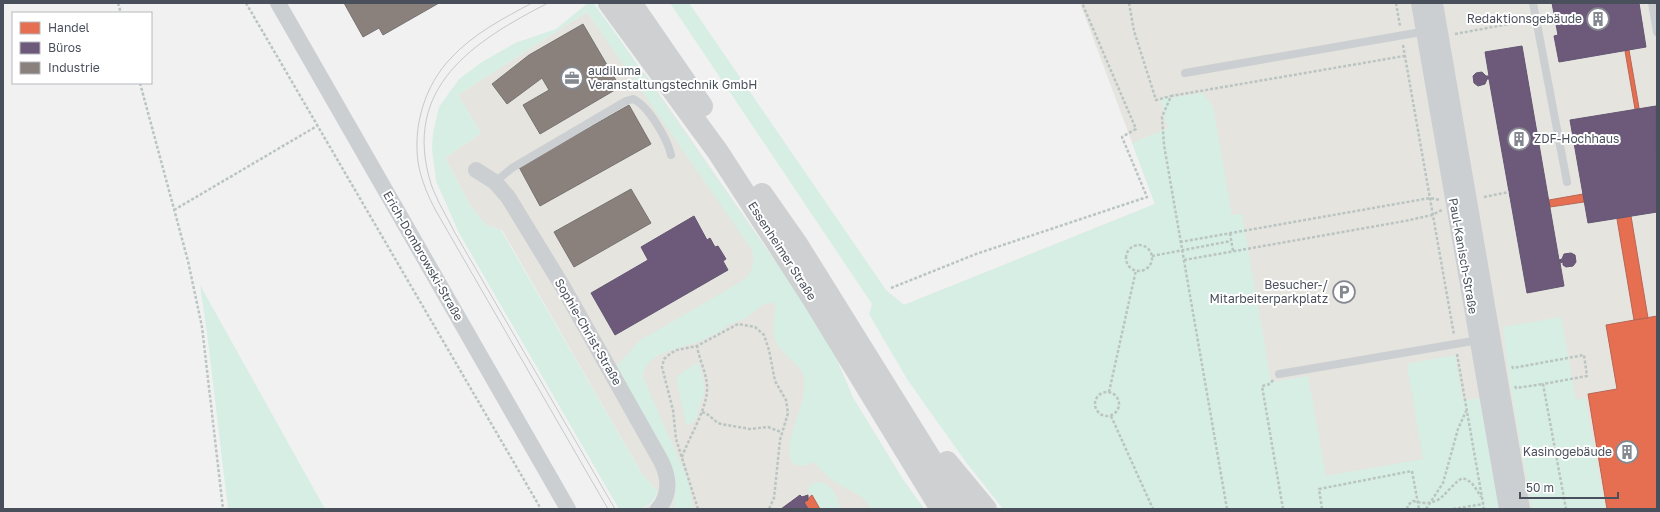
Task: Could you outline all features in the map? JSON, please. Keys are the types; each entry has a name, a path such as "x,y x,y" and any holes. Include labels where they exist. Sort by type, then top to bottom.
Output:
{"main road":[{"name":"Essenheimer Straße","path":"608,3 722,159 813,299 940,509"},
{"name":"Essenheimer Straße","path":"631,3 797,244 900,407 962,509"},
{"path":"900,407 986,509"}],"street":[{"name":"Erich-Dombrowski-Straße","path":"278,3 568,509"},
{"name":"Paul-Kanisch-Straße","path":"1419,3 1454,203 1522,509"},
{"name":"Paul-Kanisch-Straße","path":"1436,3 1447,31 1507,509"},
{"name":"Sophie-Christ-Straße","path":"476,170 495,182 508,197 563,287 661,461 667,478 668,489 664,501 658,509"}],"lane":[{"path":"1533,3 1568,182"},
{"path":"1652,3 1657,32"},
{"path":"1185,73 1424,31 1447,31"},
{"path":"495,182 512,168 633,98 640,102 666,139 671,155"},
{"path":"1278,374 1485,339"}],"path":[{"path":"246,3 541,509"},
{"path":"891,288 976,254 1147,197 1122,137 1136,129 1082,3"},
{"path":"1129,3 1134,31 1156,100 1171,96 1404,56"},
{"path":"1396,3 1484,509"},
{"path":"1447,31 1514,23"},
{"path":"140,84 188,261 202,327 223,509"},
{"path":"1171,96 1162,117 1164,145 1227,509"},
{"path":"174,210 317,126"},
{"path":"1485,205 1484,197 1509,192"},
{"path":"1180,242 1430,198 1454,203"},
{"path":"1184,260 1432,215"},
{"path":"1230,233 1233,251"},
{"path":"1152,256 1231,242"},
{"path":"1142,245 1150,251 1152,256 1150,265 1146,269 1136,270 1129,265 1127,261 1128,252 1132,248 1142,245"},
{"path":"1109,392 1136,270"},
{"path":"698,509 676,439 673,410 662,362 666,356 677,350 697,346 738,324 749,325 760,330 766,338 775,380 783,393 788,406 788,413 782,432 778,473 774,486 774,498 769,509"},
{"path":"682,458 702,412 707,387 697,346"},
{"path":"1513,368 1584,355 1588,376 1516,388 1515,381"},
{"path":"1511,360 1514,374"},
{"path":"1278,374 1270,384 1262,386 1283,509"},
{"path":"1543,384 1566,509"},
{"path":"1104,392 1114,394 1120,403 1116,413 1112,416 1103,416 1099,414 1095,406 1097,397 1104,392"},
{"path":"1426,509 1443,483 1458,430 1466,410"},
{"path":"702,412 706,413 721,424 750,429 768,428 782,432"},
{"path":"1112,416 1152,509"},
{"path":"1322,509 1319,489 1412,471 1419,509"},
{"path":"1407,509 1408,505 1413,501 1430,503 1442,498 1462,478 1467,479 1473,484 1482,499"},
{"path":"1454,509 1467,508 1483,504"}],"shaded area":[{"path":"1080,3 1657,3 1657,509 1059,509 904,305 1155,204"},
{"path":"587,12 637,82 644,72 809,310 835,355 852,396 902,478 924,509 644,509 654,502 658,492 642,474 502,230 486,225 472,208 445,158 481,133 458,95"}],"green space":[{"path":"588,3 594,4 614,31 809,310 835,355 852,396 902,478 924,509 871,509 864,499 829,478 813,462 805,466 795,465 790,458 790,440 803,397 805,387 804,377 803,373 796,364 780,349 775,341 775,305 773,303 769,303 762,306 748,317 730,324 707,338 662,354 649,363 645,369 643,377 688,480 693,509 674,509 676,484 674,474 617,366 639,341 744,280 752,266 753,255 752,250 587,12 458,95 481,133 445,158 472,208 486,225 501,230 642,474 658,492 651,503 643,508 619,509 459,233 436,181 432,149 433,133 439,107 459,79 482,62 515,43 556,29"},
{"path":"670,3 689,3 886,290 904,305 1155,204 1132,143 1168,128 1160,99 1202,93 1213,106 1232,215 1242,214 1271,382 1308,376 1326,476 1423,459 1407,364 1455,355 1463,401 1480,398 1499,509 1003,509 965,461 907,379 869,314 872,304"},
{"path":"200,285 325,509 228,509"},
{"path":"1561,317 1576,400 1585,398 1605,509 1532,509 1510,383 1503,327"},
{"path":"698,362 703,381 704,394 695,420 693,423 686,425 676,377"},
{"path":"819,482 828,485 831,488 841,509 820,509 808,491 812,484"}],"building: Handel":[{"path":"1629,50 1639,108 1635,109 1625,51"},
{"path":"1583,194 1584,202 1550,207 1549,200"},
{"path":"1631,216 1648,318 1634,320 1617,219"},
{"name":"Kasinogebäude","path":"1657,316 1657,509 1607,509 1588,394 1617,389 1606,325"},
{"path":"812,495 820,509 808,509 804,502"}],"building: Büros":[{"name":"Redaktionsgebäude","path":"1552,3 1639,3 1646,47 1559,62 1554,36 1558,35"},
{"name":"ZDF-Hochhaus","path":"1522,46 1559,260 1562,259 1564,254 1571,253 1575,255 1576,262 1573,266 1566,267 1563,265 1563,262 1560,263 1564,286 1527,293 1489,79 1487,79 1485,84 1478,86 1474,83 1473,76 1476,73 1482,72 1486,76 1489,76 1485,52"},
{"path":"1656,106 1657,212 1588,223 1570,120"},
{"path":"694,216 707,240 710,238 715,247 718,246 726,259 723,261 728,270 615,335 591,293 648,260 641,247"},
{"path":"800,495 802,497 808,495 808,500 804,502 808,509 781,509"}],"building: Industrie":[{"path":"344,3 439,3 383,35 379,28 363,37"},
{"path":"583,24 620,87 540,134 523,105 549,90 542,78 507,104 492,84 529,55"},
{"path":"629,105 651,144 540,206 519,167"},
{"path":"631,189 651,223 574,267 554,232"}],"tram line":[{"path":"532,3 469,41 451,58 434,80 419,120 417,134 418,162 425,188 436,211 608,509"},
{"path":"548,3 494,34 471,51 450,71 435,94 426,120 424,150 431,184 439,203 615,509"}],"place":[{"name":"Redaktionsgebäude","path":"1598,19"},
{"name":"audiluma Veranstaltungstechnik GmbH","path":"572,78"},
{"name":"ZDF-Hochhaus","path":"1519,139"},
{"name":"Besucher-/ Mitarbeiterparkplatz","path":"1344,292"},
{"name":"Kasinogebäude","path":"1627,452"}]}
